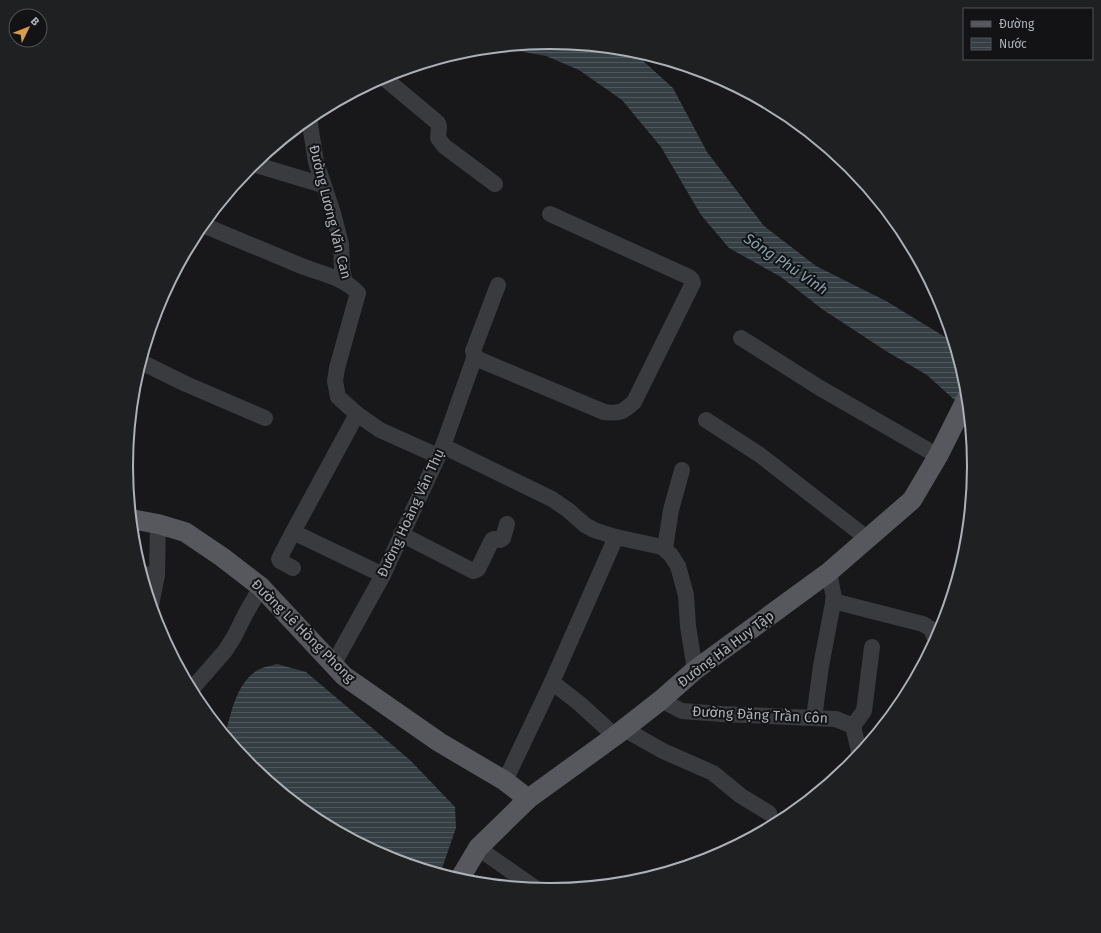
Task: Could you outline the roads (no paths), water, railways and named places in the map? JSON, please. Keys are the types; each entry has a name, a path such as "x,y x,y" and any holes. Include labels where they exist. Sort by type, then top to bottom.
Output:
{"main road":[{"name":"Đường Hà Huy Tập","path":"462,875 478,848 528,798 620,732 661,700 695,670 829,572 912,500 938,456 963,406"},
{"name":"Đường Lê Hồng Phong","path":"137,520 158,524 184,532 222,557 261,587 344,676 439,742 505,781 528,798"}],"street":[{"path":"389,82 438,123 440,127 438,138 444,146 495,184"},
{"name":"Đường Lương Văn Can","path":"311,125 316,162 322,185 333,213 341,244 342,269 345,282 358,293 337,368 335,381 338,397 357,414 380,430 441,451 552,499 568,510 585,525 594,530 616,537 665,548"},
{"path":"260,166 322,185"},
{"path":"475,356 480,360 604,412 623,412 634,402 641,390 693,283 692,280 689,277 550,214"},
{"path":"209,226 319,273 345,282"},
{"name":"Đường Hoàng Văn Thụ","path":"333,665 383,575 441,451 475,356 473,351 498,285"},
{"path":"740,338 820,388 938,456"},
{"path":"146,364 186,384 265,418"},
{"path":"293,568 279,559 357,414"},
{"path":"706,420 760,456 868,538"},
{"path":"682,470 671,510 665,548 671,554 678,566 683,584 695,670"},
{"path":"149,574 158,524"},
{"path":"401,534 472,571 478,569 492,540 494,538 500,540 503,538 507,524"},
{"path":"294,532 383,575"},
{"path":"505,781 552,682 616,537"},
{"path":"814,718 821,666 833,601 833,589 829,572"},
{"path":"195,685 225,652 261,587"},
{"path":"833,601 923,624 931,629 933,633"},
{"path":"858,748 853,726 864,710 872,647"},
{"path":"552,682 620,732 713,773 741,796 769,812"},
{"name":"Đường Đặng Trần Côn","path":"661,700 682,711 836,719 853,726"},
{"path":"478,848 528,883"}],"water":[{"name":"Sông Phú Vinh","path":"550,49 578,50 641,59 673,88 707,152 764,226 816,266 886,301 948,339 960,385 963,408 927,375 886,351 822,309 781,277 729,248 701,215 661,147 622,100 579,70 546,56 517,51"},
{"path":"277,664 306,672 410,760 455,807 456,828 441,870 416,862 366,841 319,814 296,798 275,780 255,762 237,742 226,730 235,700 249,677 256,671"}]}
